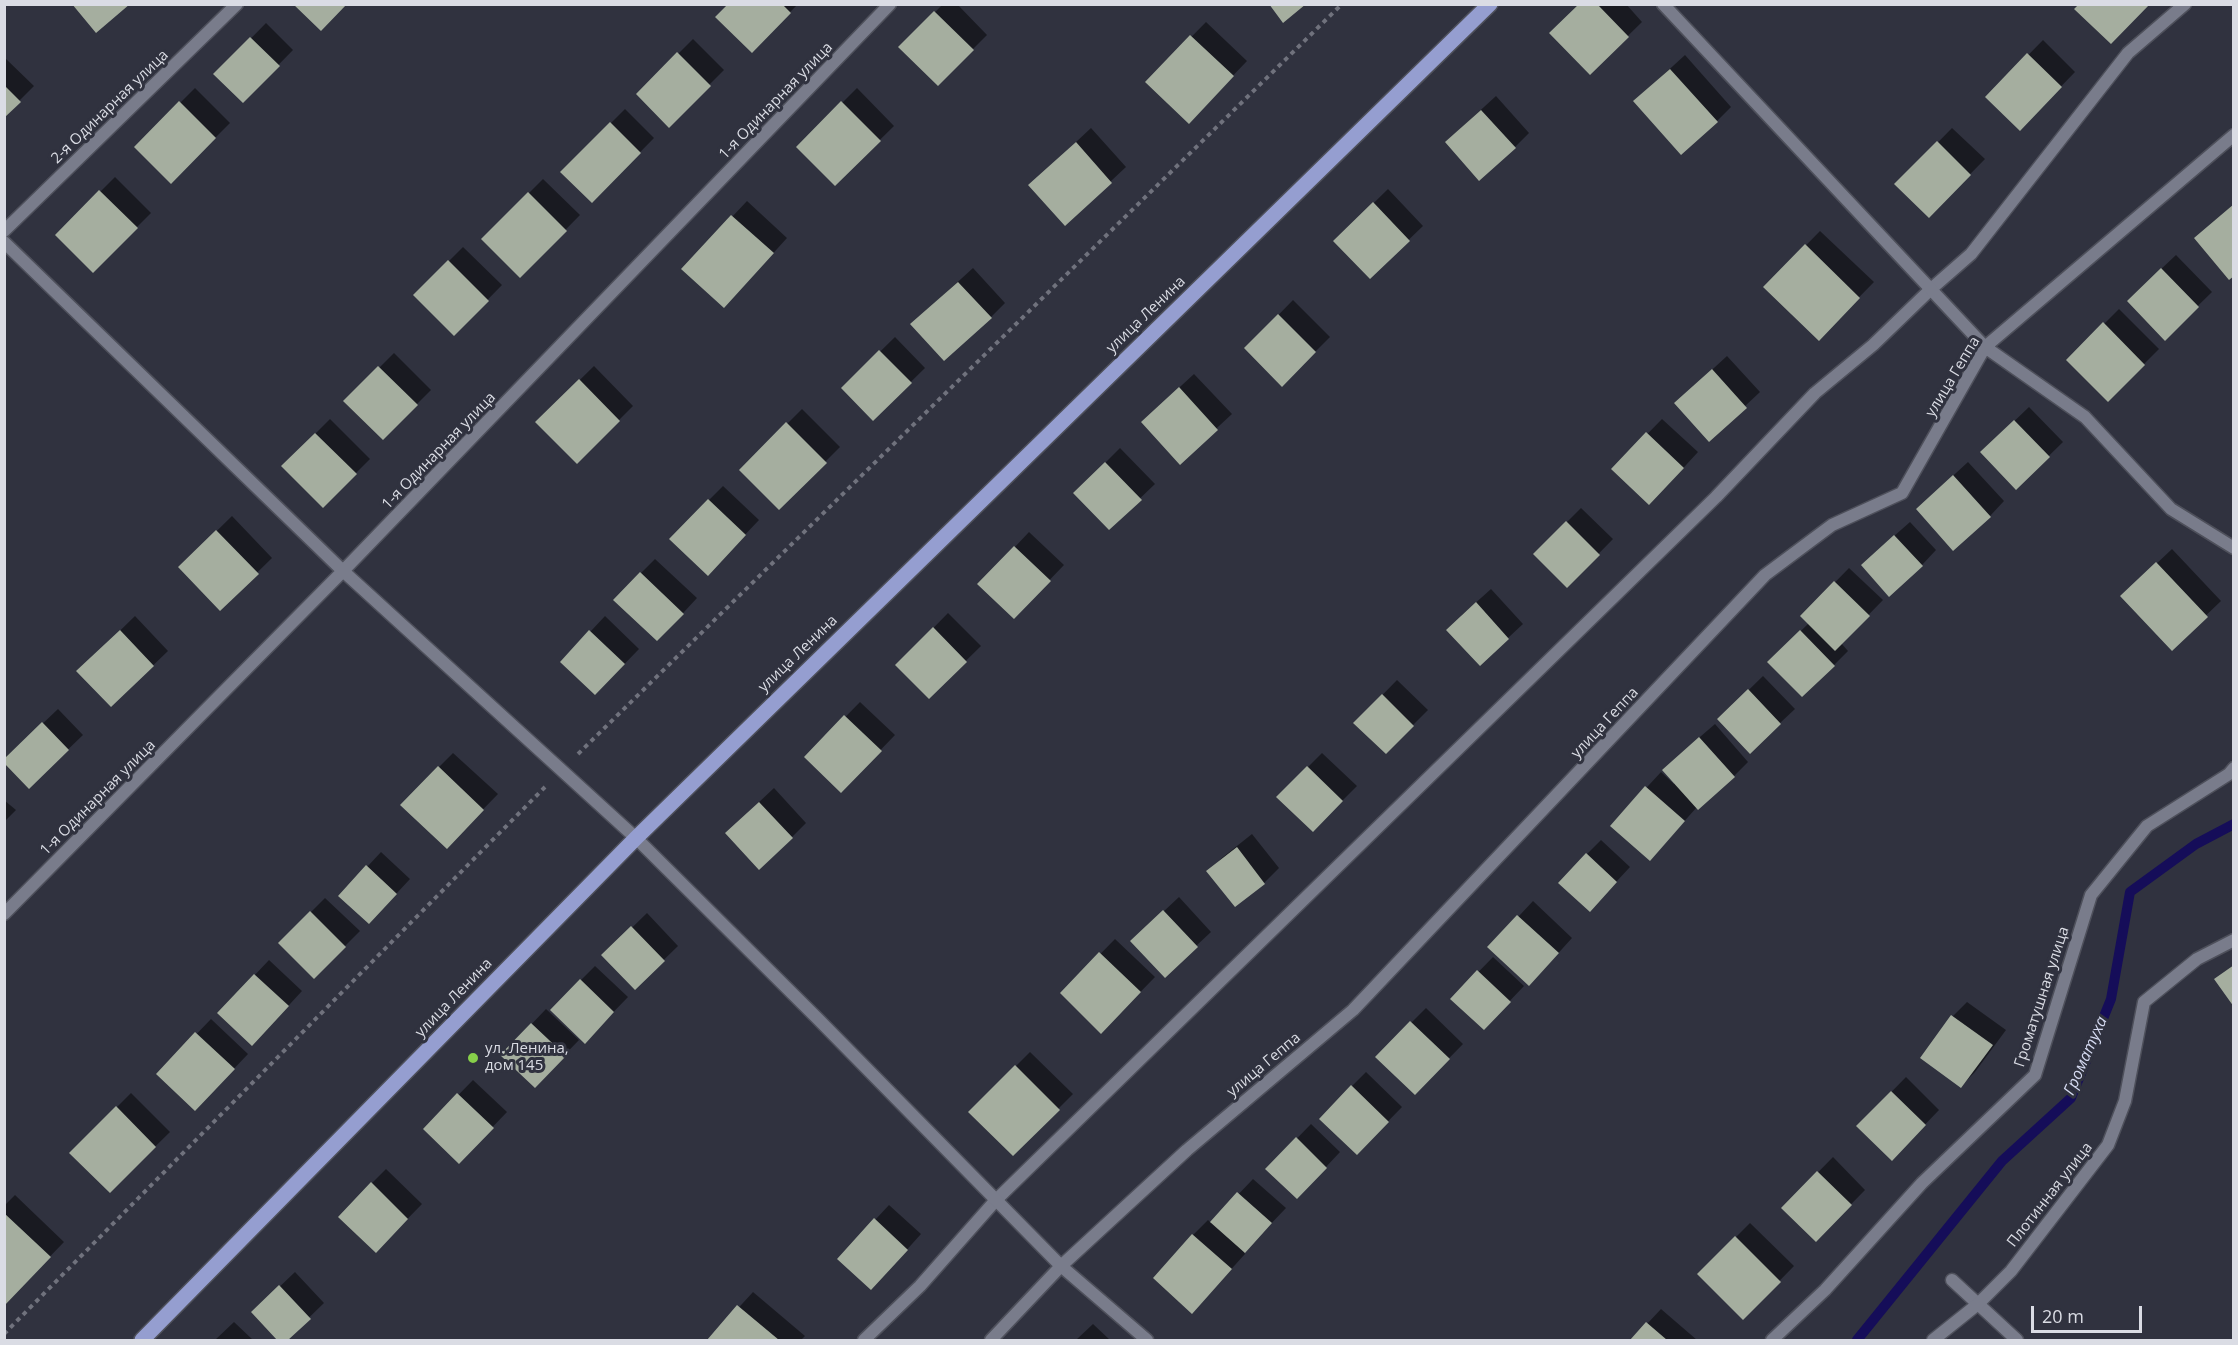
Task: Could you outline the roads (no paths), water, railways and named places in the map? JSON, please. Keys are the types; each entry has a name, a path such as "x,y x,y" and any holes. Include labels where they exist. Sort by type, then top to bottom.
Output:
{"main road":[{"name":"улица Ленина","path":"142,1341 636,838 1490,4"}],"street":[{"name":"2-я Одинарная улица","path":"4,231 237,4"},
{"name":"1-я Одинарная улица","path":"4,914 343,571 890,4"},
{"path":"1663,4 1985,347 2085,417 2171,509 2234,548"},
{"path":"864,1341 920,1286 996,1200 1716,497 1815,393 1873,345 1971,254 2128,53 2185,4"},
{"name":"улица Геппа","path":"991,1341 1061,1266 1187,1150 1353,1010 1765,575 1832,525 1902,494 1985,347 2234,135"},
{"path":"4,243 343,571 636,838 1061,1266 1147,1341"},
{"name":"Громатушная улица","path":"1772,1341 1824,1290 1922,1184 2035,1075 2091,895 2147,826 2229,774 2234,768"},
{"name":"Плотинная улица","path":"1933,1341 1978,1304 2011,1271 2108,1145 2125,1101 2144,1002 2197,959 2234,940"},
{"path":"1952,1281 2017,1341"}],"waterway":[{"name":"Громатуха","path":"1857,1340 2002,1161 2071,1098 2111,999 2130,892 2196,844 2234,824"}],"place":[{"name":"ул. Ленина, дом 145","path":"473,1058"}]}
